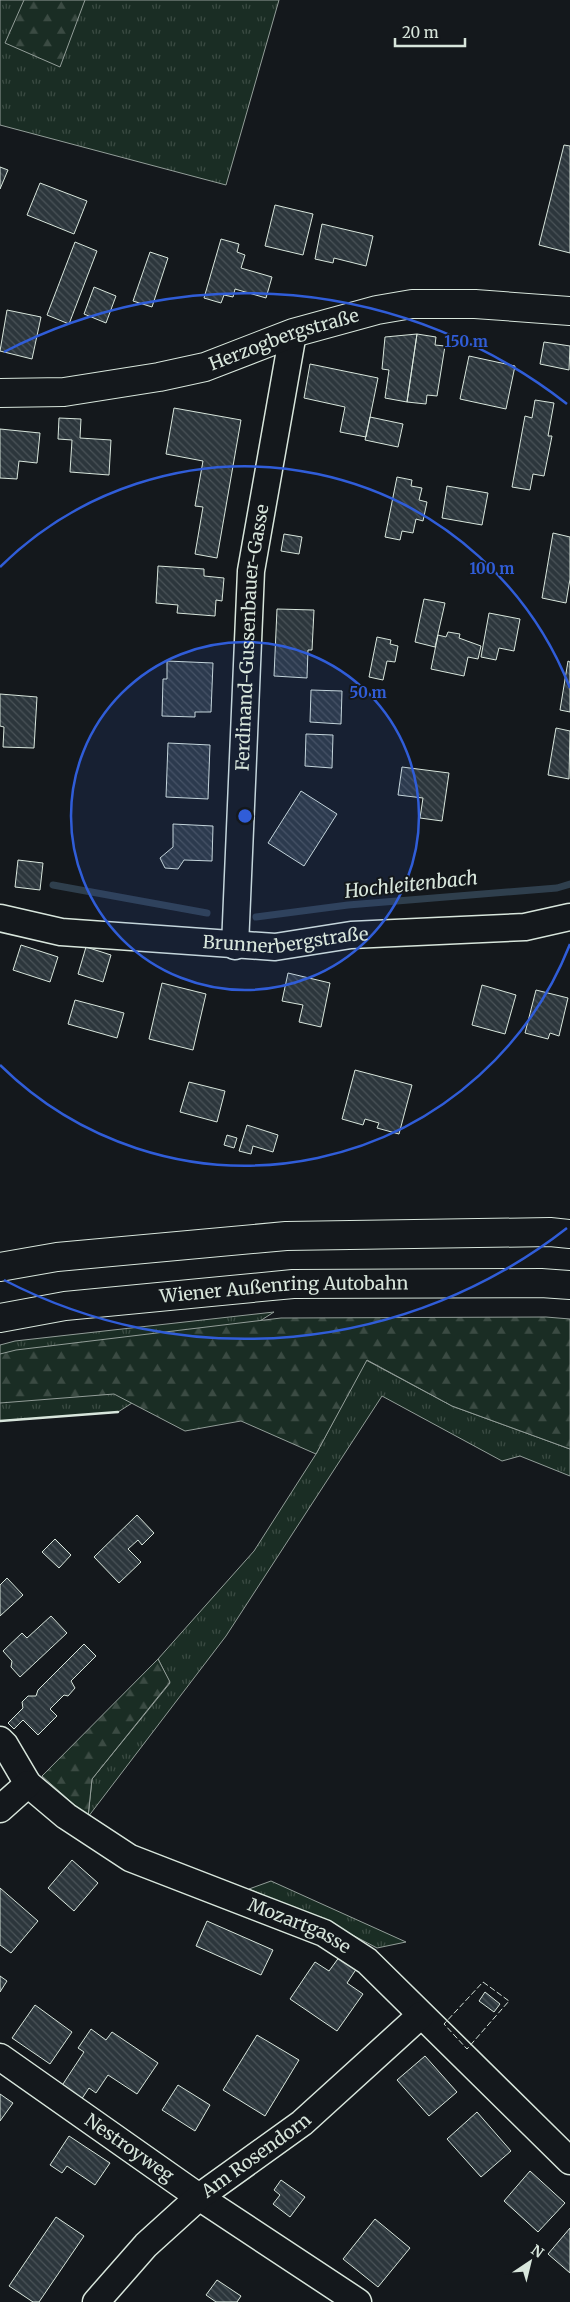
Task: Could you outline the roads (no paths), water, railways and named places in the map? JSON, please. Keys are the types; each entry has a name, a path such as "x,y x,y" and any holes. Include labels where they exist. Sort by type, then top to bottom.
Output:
{"main road":[{"name":"Herzogbergstraße","path":"0,393 64,392 159,377 205,367 293,333 376,310 412,304 475,304 570,311"},
{"path":"0,1267 57,1257 286,1236 550,1232 570,1234"},
{"name":"Wiener Außenring Autobahn","path":"0,1318 65,1306 293,1284 541,1283 570,1285"}],"street":[{"name":"Ferdinand-Gussenbauer-Gasse","path":"235,946 252,571 293,333"},
{"name":"Brunnerbergstraße","path":"0,918 61,932 235,946 275,947 351,935 525,927 570,917"},
{"name":"Mozartgasse","path":"0,1740 5,1745 28,1784 66,1816 130,1858 324,1932 367,1961 570,2161"},
{"path":"0,1809 28,1784"},
{"name":"Am Rosendorn","path":"96,2302 146,2245 199,2197 302,2123 421,2015"},
{"name":"Nestroyweg","path":"0,2057 199,2197 358,2302"}],"waterway":[{"name":"Hochleitenbach","path":"256,917 348,905 557,888 570,884"},
{"name":"Hochleitenbach","path":"53,885 207,913"}]}
